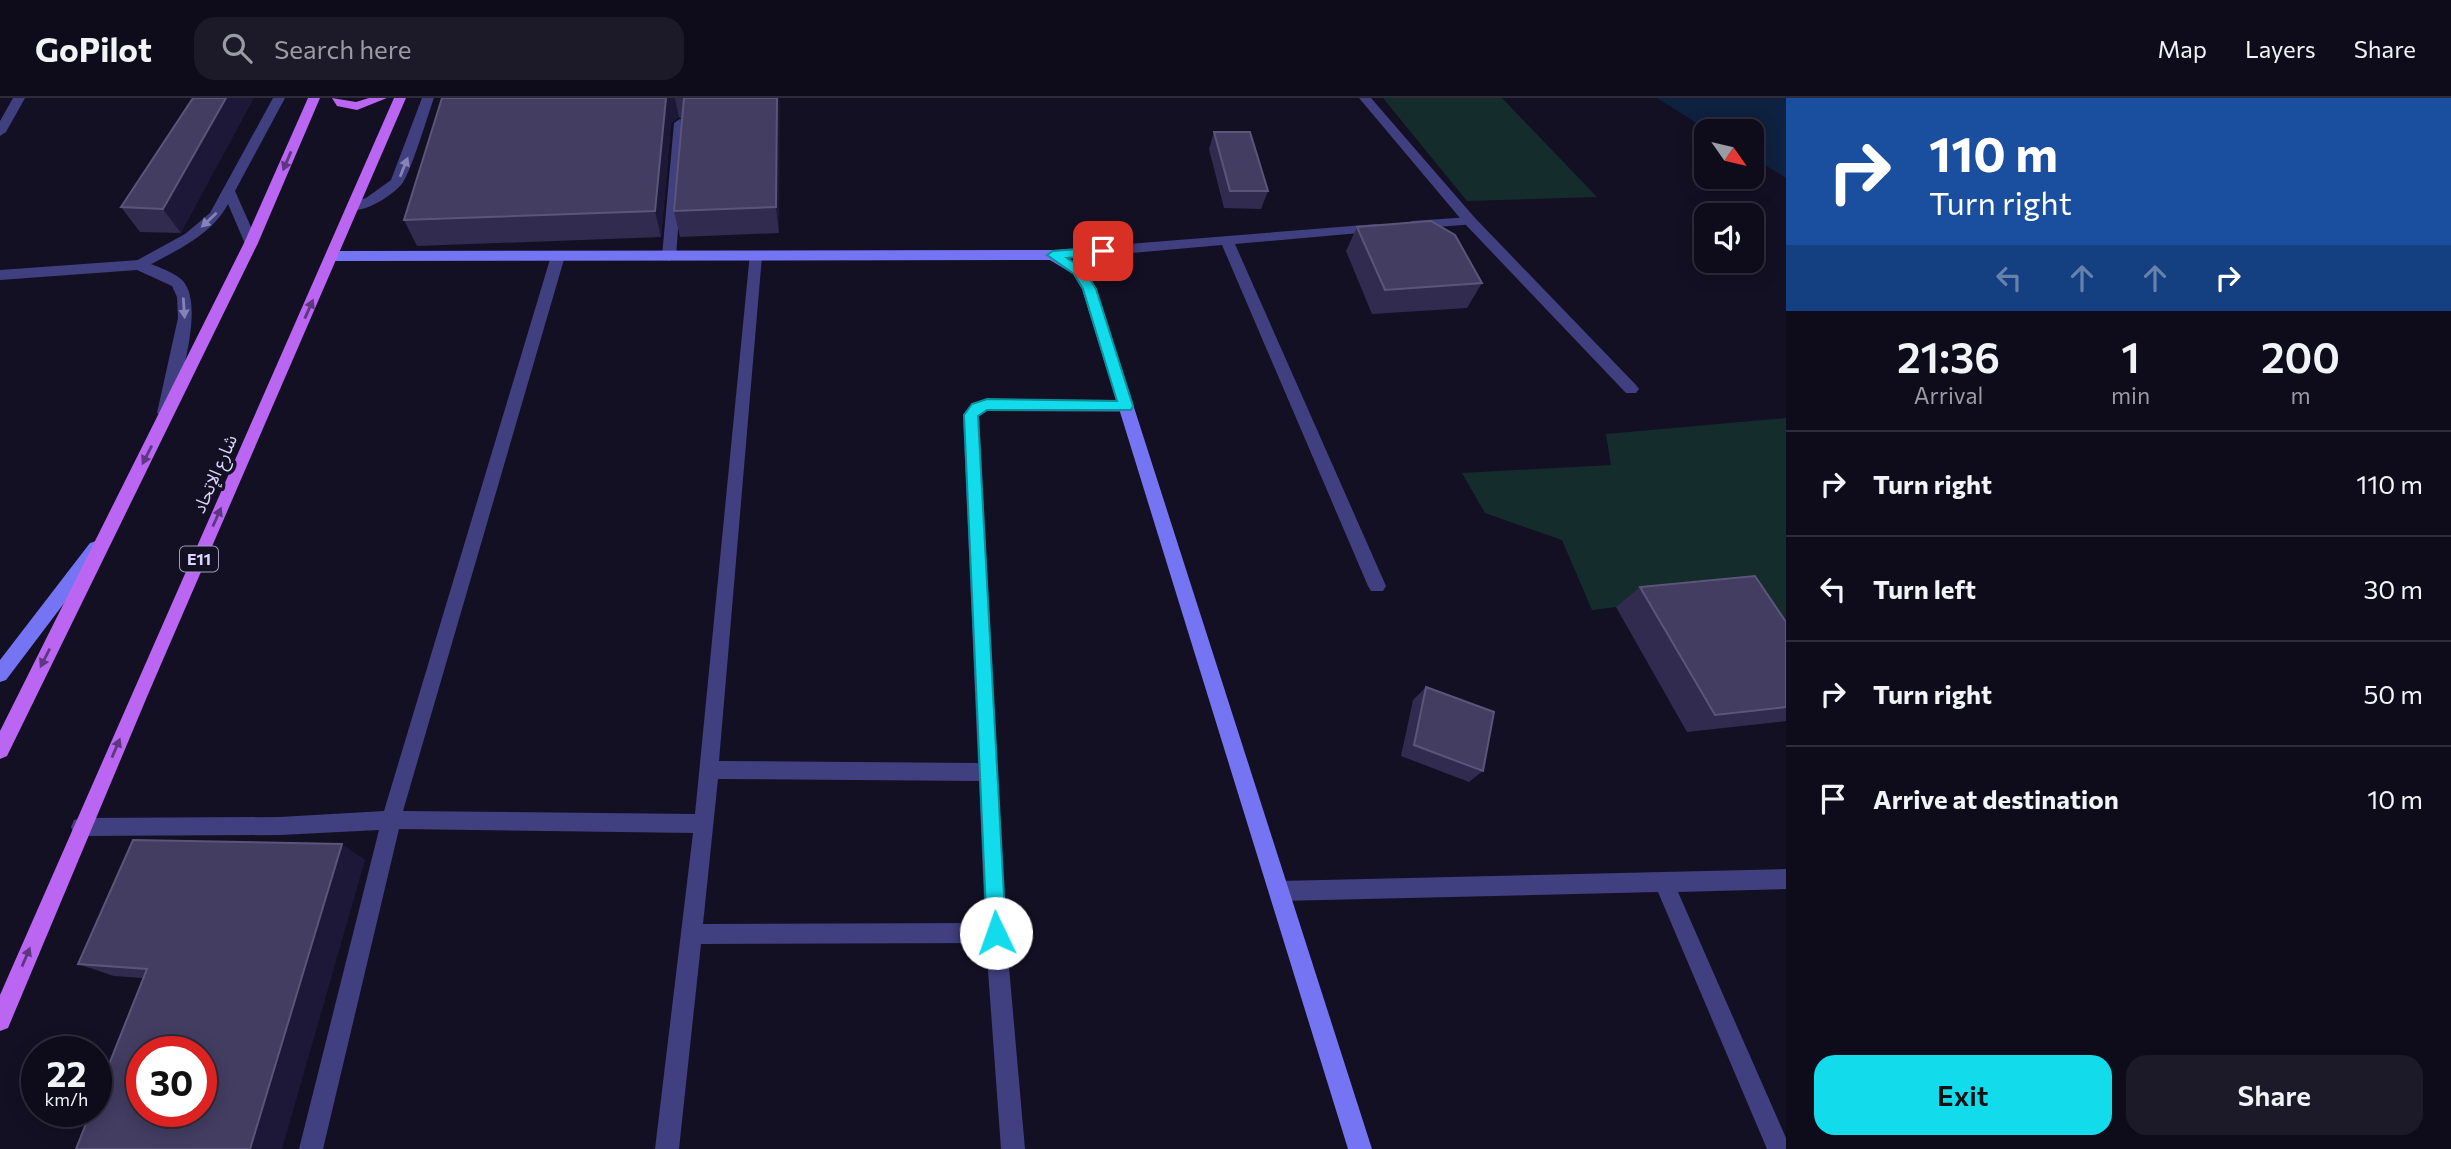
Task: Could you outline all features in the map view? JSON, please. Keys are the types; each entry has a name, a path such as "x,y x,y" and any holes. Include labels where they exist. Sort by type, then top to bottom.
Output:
{"main road":[{"path":"0,750 251,243 314,98"},
{"path":"338,98 341,103 357,106 380,98"},
{"name":"شارع الإتحاد","path":"0,1020 81,827 400,98"}],"street":[{"path":"0,132 19,98"},
{"path":"0,275 139,265 190,237 215,216 230,193 279,98"},
{"path":"353,207 386,192 397,182 428,98"},
{"path":"1365,98 1470,221 1631,389"},
{"path":"669,256 680,123"},
{"path":"230,193 251,243"},
{"path":"332,256 1053,255 1470,221"},
{"path":"1227,241 1377,586"},
{"path":"1053,255 1079,271 1089,289 1360,1149"},
{"path":"310,1149 391,820 558,256"},
{"path":"667,1149 704,824 755,256"},
{"path":"139,265 177,284 184,297 185,318 164,420"},
{"path":"1013,1149 996,933 971,415 977,407 987,405 1126,406"},
{"path":"0,674 105,537"},
{"path":"708,770 988,772"},
{"path":"81,827 280,826 391,820 704,824"},
{"path":"1280,891 1786,878"},
{"path":"1662,881 1779,1149"},
{"path":"692,934 996,933"}],"green space":[{"path":"1383,98 1502,98 1597,197 1467,201"},
{"path":"1786,418 1786,686 1616,607 1592,610 1562,540 1485,513 1462,473 1611,465 1606,434"}],"water":[{"path":"1657,98 1786,98 1786,178 1764,164 1764,119 1694,119 1694,121"}],"building":[{"path":"193,98 226,98 163,209 121,207"},
{"path":"442,98 666,98 655,211 404,220"},
{"path":"684,98 777,98 776,207 674,211"},
{"path":"1214,132 1250,132 1268,191 1230,191"},
{"path":"1431,221 1455,235 1482,283 1385,290 1357,227"},
{"path":"1755,576 1786,622 1786,707 1715,715 1640,587"},
{"path":"1426,687 1494,712 1483,771 1414,745"},
{"path":"133,840 342,844 250,1149 76,1149 85,1127 112,1127 112,1057 147,969 78,964"}],"route":[{"path":"996,933 971,415 977,407 987,405 1126,406 1089,289 1079,271 1053,255 1103,251"}]}
